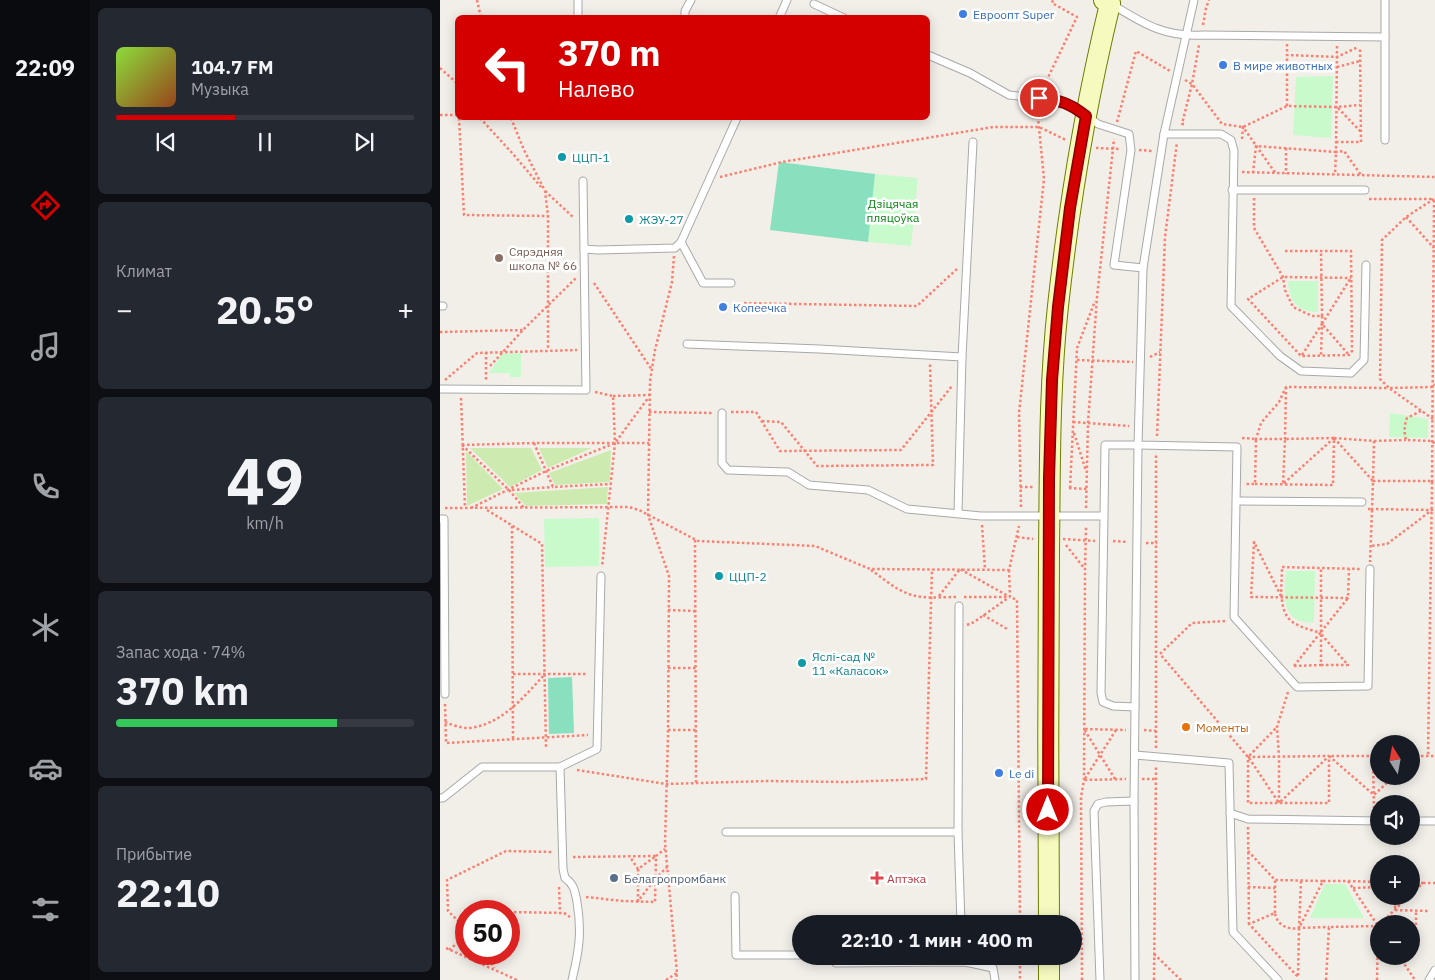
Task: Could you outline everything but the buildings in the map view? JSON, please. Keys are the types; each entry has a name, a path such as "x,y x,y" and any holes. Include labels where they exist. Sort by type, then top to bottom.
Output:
{"main road":[{"path":"1049,915 1049,516 1052,380 1058,307 1070,208 1107,2"},
{"path":"1049,965 1049,980"}],"lane":[{"path":"578,0 578,15"},
{"path":"685,15 692,0"},
{"path":"780,15 787,0"},
{"path":"1135,980 1134,801 1138,427 1143,268 1164,134 1194,0"},
{"path":"1385,0 1385,140"},
{"path":"1107,2 1143,24 1186,36 1202,34 1385,37"},
{"path":"814,4 838,15"},
{"path":"930,56 970,73 1009,95 1060,101 1074,106 1098,124 1128,134 1131,150 1114,265 1143,268"},
{"path":"584,249 675,248 681,242 736,120"},
{"path":"1164,134 1221,134 1231,140 1234,151 1231,306 1280,356 1300,371 1351,373 1364,360 1366,265"},
{"path":"958,513 961,374 973,142"},
{"path":"440,390 586,390 583,181"},
{"path":"1232,190 1365,190"},
{"path":"681,242 703,283 731,283"},
{"path":"687,344 962,357"},
{"path":"722,413 722,463 728,470 788,472 809,485 868,490 907,509 981,516 1104,516"},
{"path":"1135,707 1113,706 1104,702 1101,693 1104,444 1237,448 1234,617 1297,687 1368,686 1370,569"},
{"path":"1236,501 1362,502"},
{"path":"440,519 444,519 445,694"},
{"path":"440,798 443,798 482,768 560,767 597,749 601,576"},
{"path":"960,606 958,832 961,915"},
{"path":"1135,755 1229,763 1233,932 1278,980"},
{"path":"560,767 563,869 565,878 574,887 580,924 578,958 572,980"},
{"path":"1100,980 1094,811 1098,804 1106,802 1134,801"},
{"path":"1230,813 1248,819 1370,821"},
{"path":"1420,821 1435,822"},
{"path":"726,832 958,832"},
{"path":"735,896 736,955 792,955"},
{"path":"982,965 993,968 995,980"},
{"path":"1429,980 1435,970"}],"path":[{"path":"477,0 480,15"},
{"path":"1020,509 1019,413 1044,179 1037,104 1077,17 1052,1 1046,0"},
{"path":"1154,980 1156,445 1164,237 1175,152 1192,84 1209,0"},
{"path":"1286,44 1287,106"},
{"path":"1199,45 1209,45"},
{"path":"1335,175 1337,46 1344,46"},
{"path":"1352,46 1360,47"},
{"path":"1287,55 1337,57 1360,47"},
{"path":"1336,142 1361,142 1360,47"},
{"path":"1337,67 1360,61"},
{"path":"440,68 455,81"},
{"path":"1192,84 1222,124"},
{"path":"1212,124 1243,127 1287,106 1360,106"},
{"path":"1336,107 1361,132"},
{"path":"440,115 455,116"},
{"path":"458,120 464,215 548,216"},
{"path":"482,120 544,191 584,227"},
{"path":"512,120 544,191 548,216 548,350"},
{"path":"1182,124 1192,124"},
{"path":"708,179 782,162 993,127 1039,127 1066,140"},
{"path":"1241,145 1243,127"},
{"path":"1243,127 1276,174"},
{"path":"1256,146 1344,151 1361,175"},
{"path":"1253,173 1256,146"},
{"path":"1286,148 1286,174"},
{"path":"1239,172 1435,177"},
{"path":"1254,198 1254,228 1283,277 1293,307 1312,316 1322,316"},
{"path":"1368,199 1434,199"},
{"path":"1433,419 1389,388 1380,379 1382,240 1406,217 1434,199"},
{"path":"1428,756 1434,481 1434,199"},
{"path":"1406,217 1434,249"},
{"path":"675,248 672,282 652,370 649,396 648,515 669,576 665,849 677,973 676,980"},
{"path":"1285,251 1351,250 1352,351 1349,355"},
{"path":"1321,251 1321,355"},
{"path":"739,303 917,306 967,259"},
{"path":"490,366 585,268 652,370"},
{"path":"1349,355 1301,356 1248,300 1283,277 1351,278"},
{"path":"1301,356 1351,278"},
{"path":"1070,488 1077,348 1097,297"},
{"path":"1322,324 1349,355"},
{"path":"440,332 523,330"},
{"path":"440,384 477,353 586,349"},
{"path":"486,352 486,389"},
{"path":"1077,360 1140,362 1160,352"},
{"path":"762,421 781,422 817,466 933,465 929,355"},
{"path":"649,412 756,412 780,451 902,450 961,374"},
{"path":"1286,387 1389,388 1434,385"},
{"path":"1255,484 1256,439 1261,422 1279,402 1286,387"},
{"path":"1283,484 1286,387"},
{"path":"460,389 464,508"},
{"path":"586,390 613,396 649,396"},
{"path":"601,576 615,443 613,396"},
{"path":"470,509 546,471 615,443 649,396"},
{"path":"1406,440 1404,433 1407,418 1421,410"},
{"path":"1074,422 1138,427"},
{"path":"1073,429 1087,475"},
{"path":"1237,448 1240,438 1334,438 1434,442"},
{"path":"1334,438 1373,481 1434,481"},
{"path":"1283,484 1334,438"},
{"path":"1237,484 1333,485 1334,438"},
{"path":"1349,569 1348,598 1320,633 1294,666 1348,665 1320,633 1292,622 1286,614 1282,597 1282,567 1370,569 1374,440"},
{"path":"534,443 553,487"},
{"path":"462,444 649,443"},
{"path":"462,444 509,490 524,508"},
{"path":"509,490 611,484"},
{"path":"1020,487 1036,487"},
{"path":"1062,488 1087,489"},
{"path":"440,508 629,507 639,510 698,541 815,546 870,569 895,588 911,595 932,597 1010,597"},
{"path":"485,509 542,544 546,750"},
{"path":"1372,509 1432,510"},
{"path":"1371,546 1387,544 1432,510"},
{"path":"981,516 986,570"},
{"path":"1010,597 1009,570 1020,522"},
{"path":"512,526 513,740"},
{"path":"1017,537 1036,539"},
{"path":"695,539 696,784"},
{"path":"1062,540 1085,569"},
{"path":"1282,597 1254,542 1251,597 1348,598"},
{"path":"1321,568 1321,666"},
{"path":"870,569 1009,570"},
{"path":"560,767 666,784 926,779 932,569"},
{"path":"960,569 1017,600 1020,915"},
{"path":"938,597 960,569"},
{"path":"959,628 974,622 1010,597"},
{"path":"668,610 696,611"},
{"path":"983,615 1009,630"},
{"path":"1225,621 1192,623 1160,654 1248,757 1279,803"},
{"path":"668,668 696,668"},
{"path":"512,674 587,674"},
{"path":"445,722 467,728 484,725 513,707 544,674"},
{"path":"1282,686 1289,693 1277,727 1248,757 1249,924 1298,977 1301,881"},
{"path":"445,694 446,743 597,735"},
{"path":"1277,727 1280,757 1279,803"},
{"path":"1115,779 1084,729 1156,731"},
{"path":"668,730 696,730"},
{"path":"1116,730 1084,780 1156,779"},
{"path":"440,738 446,738"},
{"path":"1279,803 1329,756"},
{"path":"1248,803 1329,803 1329,756"},
{"path":"1329,756 1374,795"},
{"path":"1248,757 1370,756"},
{"path":"1420,756 1435,756"},
{"path":"1374,785 1374,795"},
{"path":"1374,795 1385,785"},
{"path":"638,869 665,849"},
{"path":"1248,851 1275,880 1275,913 1277,920 1282,925 1292,929 1370,926"},
{"path":"455,918 448,911 447,880 506,852 563,853 571,857 656,856"},
{"path":"584,897 655,902 656,856"},
{"path":"630,857 638,869 638,902"},
{"path":"638,902 667,867"},
{"path":"1275,880 1370,882"},
{"path":"1299,928 1323,881"},
{"path":"1348,882 1371,915"},
{"path":"1420,886 1423,883 1435,883"},
{"path":"560,885 560,913"},
{"path":"1248,887 1275,888"},
{"path":"1353,888 1370,887"},
{"path":"1395,905 1395,910"},
{"path":"1390,915 1400,905"},
{"path":"1395,910 1428,911"},
{"path":"520,912 564,913 573,918"},
{"path":"1249,924 1275,913"},
{"path":"1326,980 1329,927"},
{"path":"455,944 448,949 455,952"},
{"path":"1154,954 1181,980"},
{"path":"486,965 517,980"},
{"path":"493,965 495,969"},
{"path":"1020,965 1020,980"},
{"path":"1377,980 1378,965"},
{"path":"1405,965 1415,980"},
{"path":"666,980 677,973"}],"green space":[{"path":"1333,76 1331,138 1293,135 1296,77"},
{"path":"779,162 875,174 868,242 770,230"},
{"name":"Дзіцячая пляцоўка","path":"875,174 918,178 911,246 868,242"},
{"path":"1288,281 1318,281 1318,312 1305,310 1292,300"},
{"path":"521,353 521,377 510,377 510,373 489,373 502,354"},
{"path":"1390,413 1428,419 1428,438 1389,437"},
{"path":"470,448 531,448 542,470 510,487"},
{"path":"539,448 592,448 548,468"},
{"path":"611,450 610,482 555,485 549,473"},
{"path":"466,451 503,489 467,506"},
{"path":"608,487 607,504 526,506 514,493"},
{"path":"599,518 599,566 545,567 544,519"},
{"path":"1286,571 1315,571 1314,622 1298,620 1288,611 1285,598"},
{"path":"572,677 574,733 549,734 548,678"},
{"path":"1325,884 1345,884 1364,918 1310,918"}],"place":[{"name":"Евроопт Super","path":"963,14"},
{"name":"В мире животных","path":"1223,65"},
{"name":"ЦЦП-1","path":"562,157"},
{"name":"ЖЭУ-27","path":"629,219"},
{"name":"Сярэдняя школа № 66","path":"499,258"},
{"name":"Копеечка","path":"723,307"},
{"name":"ЦЦП-2","path":"719,576"},
{"name":"Яслі-сад № 11 «Каласок»","path":"802,663"},
{"name":"Моменты","path":"1186,727"},
{"name":"Le di","path":"999,773"},
{"name":"Белагропромбанк","path":"614,878"},
{"name":"Аптэка","path":"877,878"}],"route":[{"path":"1039,98 1060,101 1074,106 1086,116 1070,208 1058,307 1052,380 1049,478 1048,810"}]}
